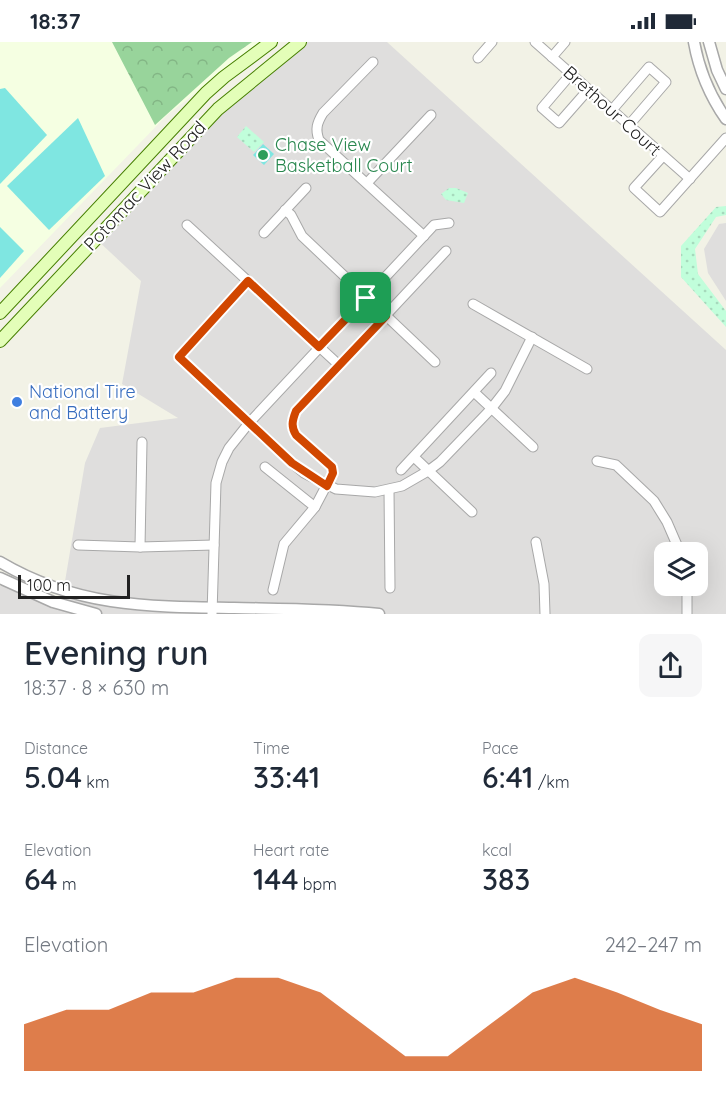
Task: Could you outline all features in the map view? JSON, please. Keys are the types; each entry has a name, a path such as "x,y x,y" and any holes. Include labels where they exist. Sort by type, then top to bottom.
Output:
{"main road":[{"name":"Potomac View Road","path":"0,313 206,93 271,42"},
{"name":"Potomac View Road","path":"0,341 218,109 300,42"}],"street":[{"path":"478,58 492,42"},
{"name":"Brethour Court","path":"535,42 690,179"},
{"path":"552,57 565,42"},
{"path":"694,42 704,78 714,101 726,120"},
{"path":"709,42 717,70 726,88"},
{"path":"373,62 323,113 316,131 319,140 424,236"},
{"path":"612,110 649,67 666,82 629,125"},
{"path":"572,74 542,108 559,123 588,90"},
{"path":"368,183 431,116"},
{"path":"663,156 634,188 660,212 725,142"},
{"path":"264,233 306,188"},
{"path":"285,210 291,215 302,236 435,362"},
{"path":"212,611 216,483 229,448 249,423 434,225 449,223"},
{"path":"188,225 339,365"},
{"path":"273,590 284,544 315,507 333,473 332,467 292,429 292,420 296,411 446,252"},
{"path":"248,281 179,357 292,463 327,486 354,492 389,490 402,486 440,462 491,409 505,391 532,337"},
{"path":"473,304 587,369"},
{"path":"401,470 491,373"},
{"path":"474,392 533,447"},
{"path":"140,547 142,442"},
{"path":"414,457 472,512"},
{"path":"597,461 616,465 654,501 676,542"},
{"path":"265,467 315,507"},
{"path":"389,490 390,588"},
{"path":"536,542 544,584 545,614"},
{"path":"78,545 140,547 214,545"},
{"path":"0,562 53,587 96,599 153,607 212,611 306,609 379,614"},
{"path":"0,578 53,602 96,614"},
{"path":"687,596 687,614"}],"shaded area":[{"path":"0,42 262,42 167,115 0,288"},
{"path":"300,42 387,42 726,350 726,614 0,614 0,586 20,582 62,599 85,463 100,428 178,418 122,384 141,281 95,238 218,109"},
{"path":"5,88 47,135 0,184 0,89"},
{"path":"78,118 105,176 49,230 7,186"},
{"name":"Chase View Basketball Court","path":"263,144 274,154 264,165 253,155"},
{"path":"726,223 726,301 708,273 704,249 719,224"},
{"path":"0,227 24,251 0,278"}],"green space":[{"path":"112,42 252,42 229,58 155,125"},
{"path":"246,126 264,142 254,152 237,137"},
{"path":"449,188 468,193 464,203 446,200 441,194"},
{"path":"726,206 726,215 716,217 695,249 698,274 726,311 726,327 681,277 681,246 716,207"}],"place":[{"name":"Chase View Basketball Court","path":"263,155"},
{"name":"National Tire and Battery","path":"17,402"}],"route":[{"path":"248,281 319,347 366,298 386,316 296,411 292,420 292,429 296,435 332,467 333,473 327,486 292,463 179,357 248,281"}]}
